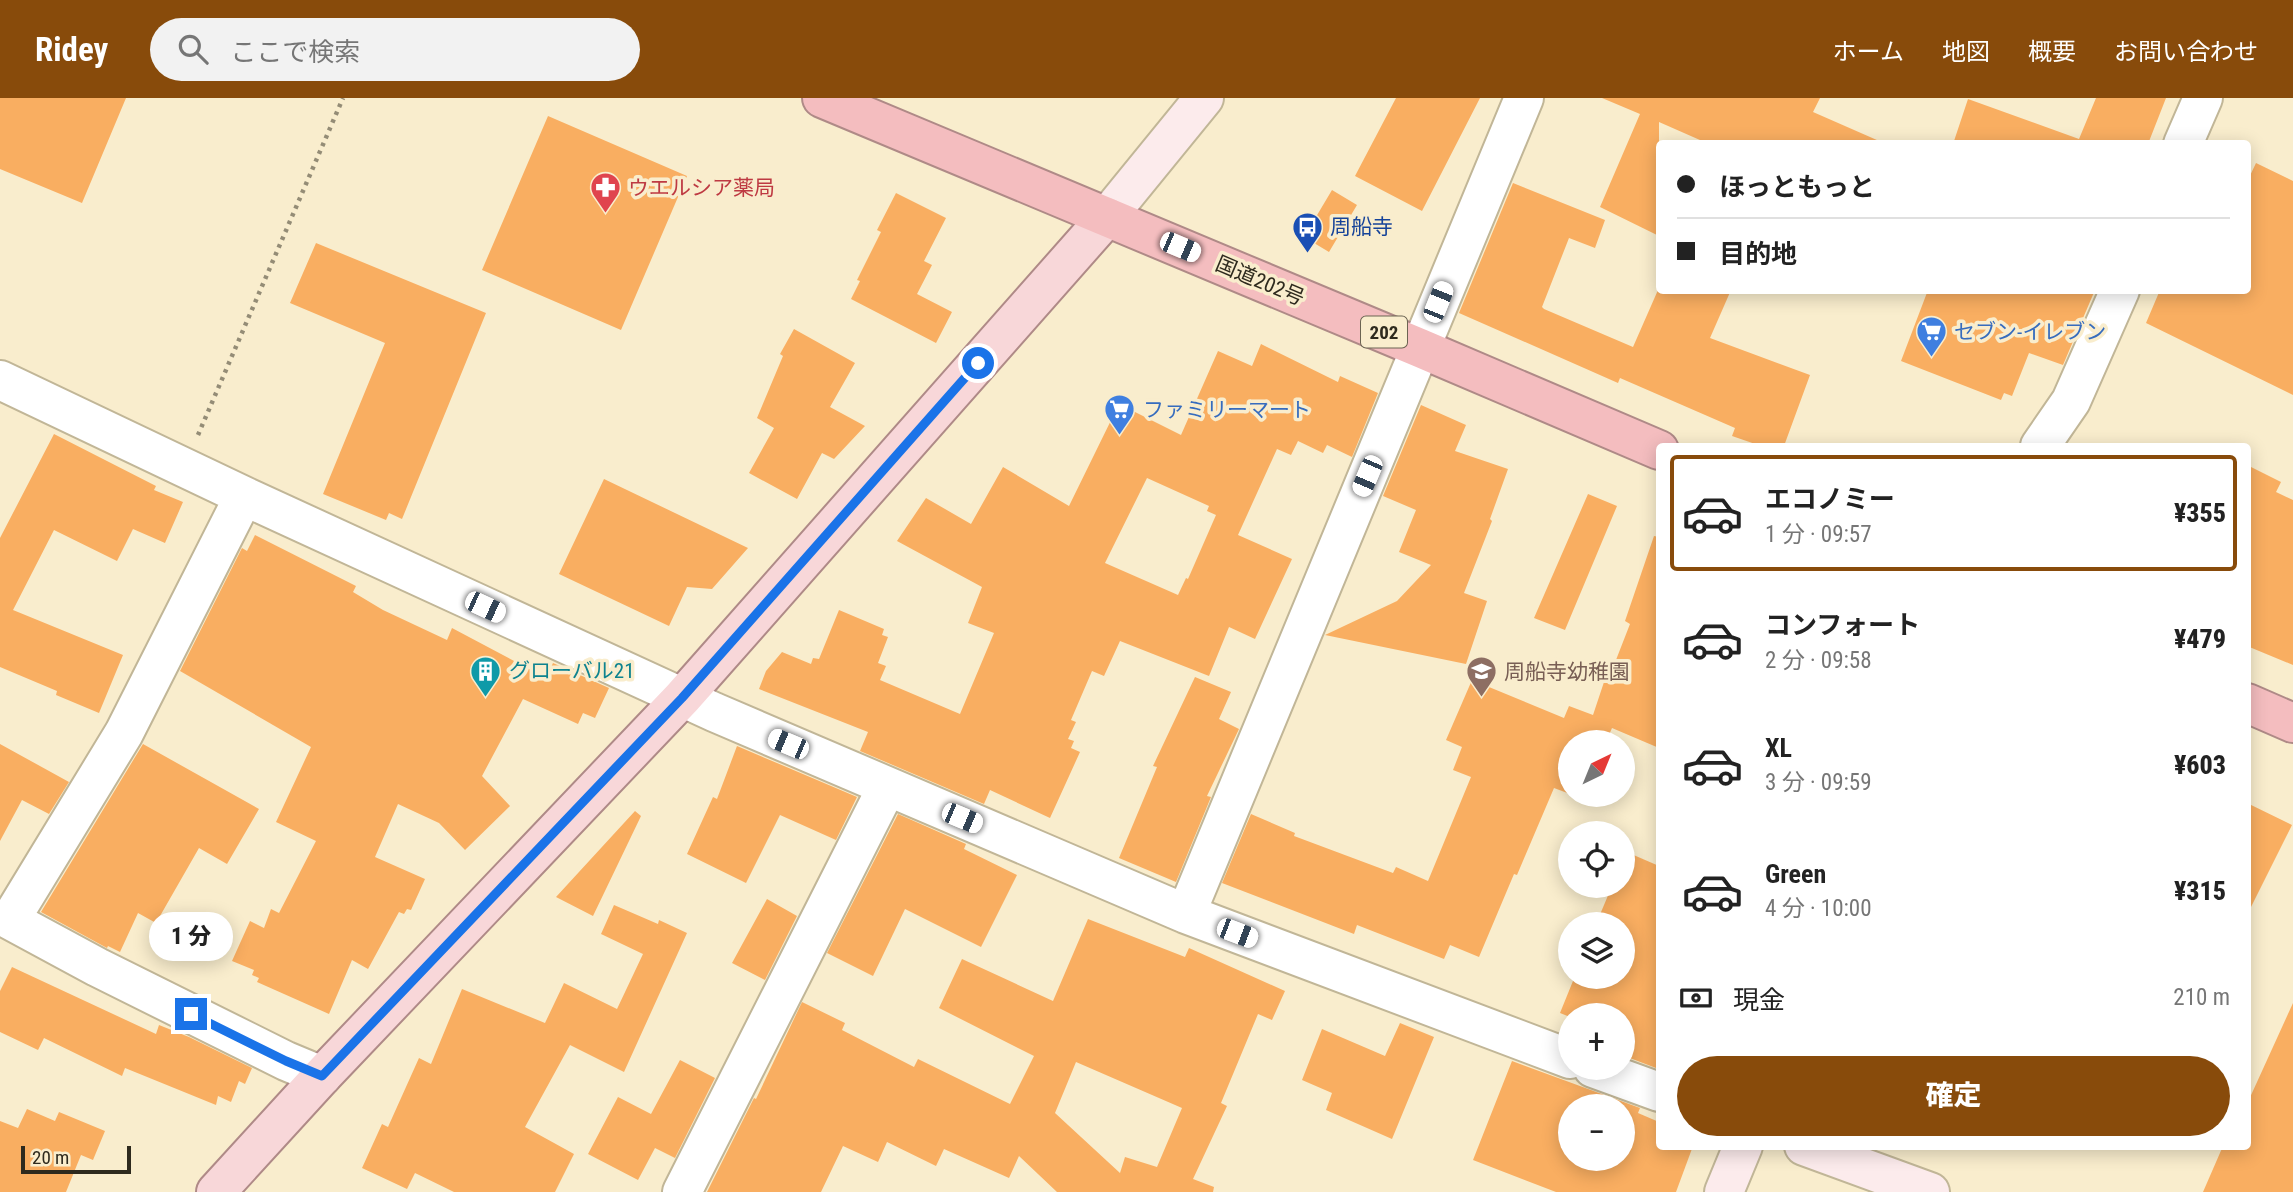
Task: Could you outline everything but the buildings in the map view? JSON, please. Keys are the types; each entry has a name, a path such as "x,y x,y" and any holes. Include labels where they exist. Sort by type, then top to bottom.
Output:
{"highway":[{"name":"国道202号","path":"842,102 1656,449"},
{"path":"2251,705 2293,723"}],"main road":[{"path":"216,1192 322,1076 682,698 1107,217 1204,98"},
{"path":"1724,1192 1741,1150"},
{"path":"1815,1150 1930,1192"}],"street":[{"path":"1186,914 1524,98"},
{"path":"2185,140 2203,98"},
{"path":"2042,443 2071,401 2118,294"},
{"path":"0,380 682,698 1186,914 1558,1054"},
{"path":"244,496 124,733 9,920 97,967 286,1061 322,1076"},
{"path":"682,1192 887,786"},
{"path":"1626,1080 1656,1091"}],"path":[{"path":"184,467 343,98"}],"place":[{"name":"ウエルシア薬局","path":"605,215"},
{"name":"周船寺","path":"1307,254"},
{"name":"セブン-イレブン","path":"1931,359"},
{"name":"ファミリーマート","path":"1120,437"},
{"name":"グローバル21","path":"486,698"},
{"name":"周船寺幼稚園","path":"1481,699"}],"route":[{"path":"191,1014 322,1076 682,698 978,363"}]}
